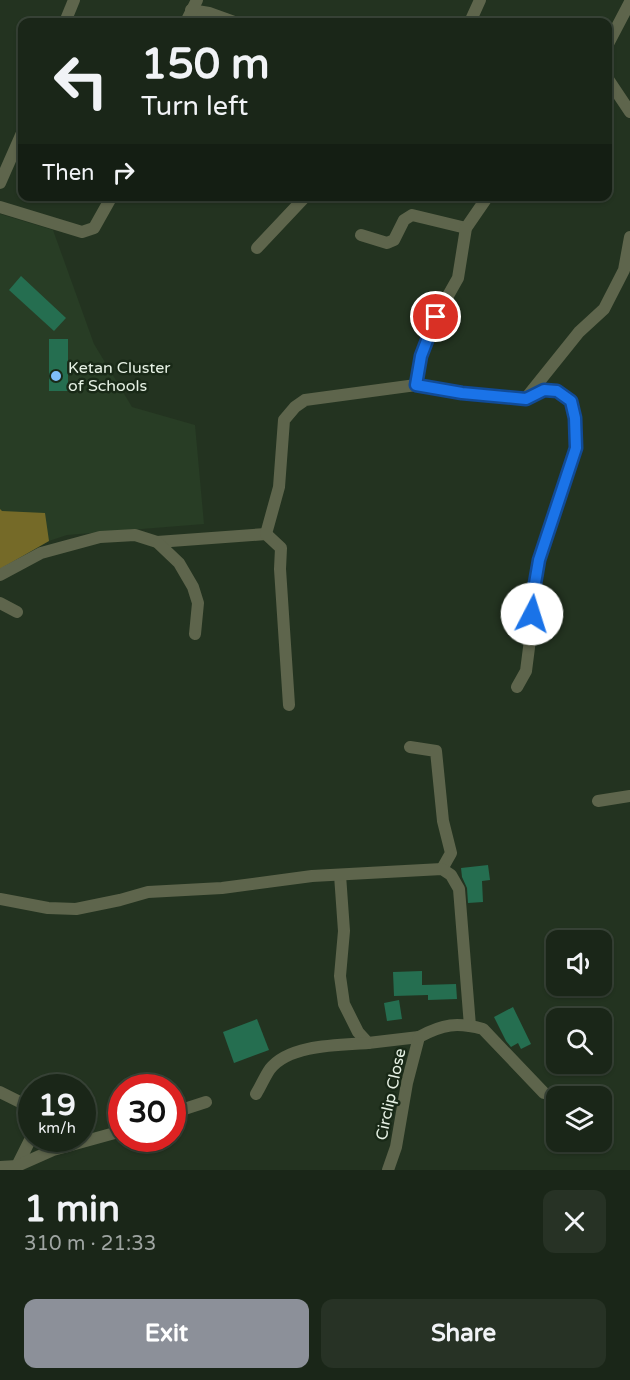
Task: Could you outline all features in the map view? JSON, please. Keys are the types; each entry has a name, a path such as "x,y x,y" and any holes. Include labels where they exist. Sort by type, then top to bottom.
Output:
{"street":[{"path":"67,18 74,0"},
{"path":"472,18 480,0"},
{"path":"612,36 630,2"},
{"path":"191,11 209,13 223,18"},
{"path":"612,85 630,112"},
{"path":"0,183 18,142"},
{"path":"0,207 82,232 94,228 109,201"},
{"path":"257,248 301,201"},
{"path":"416,385 421,356 436,317 458,278 466,228 485,201"},
{"path":"360,235 387,243 394,240 404,220 412,215 466,228"},
{"path":"526,399 579,332 604,309 624,270 630,237"},
{"path":"266,534 279,487 284,420 295,407 305,400 416,385 462,393 526,399 544,390 557,391 571,401 575,418 576,448 539,560 533,595 526,671 517,687"},
{"path":"0,575 41,553 100,537 135,535 157,542 266,534 281,548 280,569 289,705"},
{"path":"157,542 179,563 193,587 198,603 195,634"},
{"path":"0,603 17,612"},
{"path":"410,747 436,751 443,821 451,853 442,869"},
{"path":"598,801 630,796"},
{"path":"0,899 48,908 76,909 148,892 222,888 312,876 442,869 451,875 459,889 470,1026 483,1029 489,1034 520,1070 544,1093"},
{"path":"340,875 344,932 340,976 344,1004 358,1032 369,1043"},
{"name":"Circlip Close","path":"388,1170 396,1147 407,1083 419,1037 438,1026 470,1026"},
{"path":"256,1094 271,1068 289,1056 310,1048 419,1037"},
{"path":"0,1092 18,1101"},
{"path":"186,1108 206,1102"},
{"path":"7,1167 53,1150 108,1135"},
{"path":"7,1167 19,1152"}],"shaded area":[{"name":"Ketan Cluster of Schools","path":"0,214 53,230 94,344 132,407 195,425 204,524 67,535 49,541 0,569"},
{"path":"0,509 2,511 45,513 49,541 0,569"}],"building":[{"path":"21,276 66,318 54,331 9,290"},
{"path":"49,339 68,339 68,391 49,391"},
{"path":"488,865 490,880 482,881 483,902 468,903 467,888 461,868"},
{"path":"422,971 422,985 456,984 457,999 428,1000 428,995 394,996 393,972"},
{"path":"399,1000 402,1019 387,1021 384,1003"},
{"path":"513,1007 531,1044 521,1049 518,1043 511,1047 494,1017"},
{"path":"257,1019 269,1050 234,1063 223,1032"}],"place":[{"name":"Ketan Cluster of Schools","path":"56,376"}],"route":[{"path":"436,317 421,356 416,385 462,393 526,399 544,390 557,391 571,401 575,418 576,448 539,560 532,614"}]}
